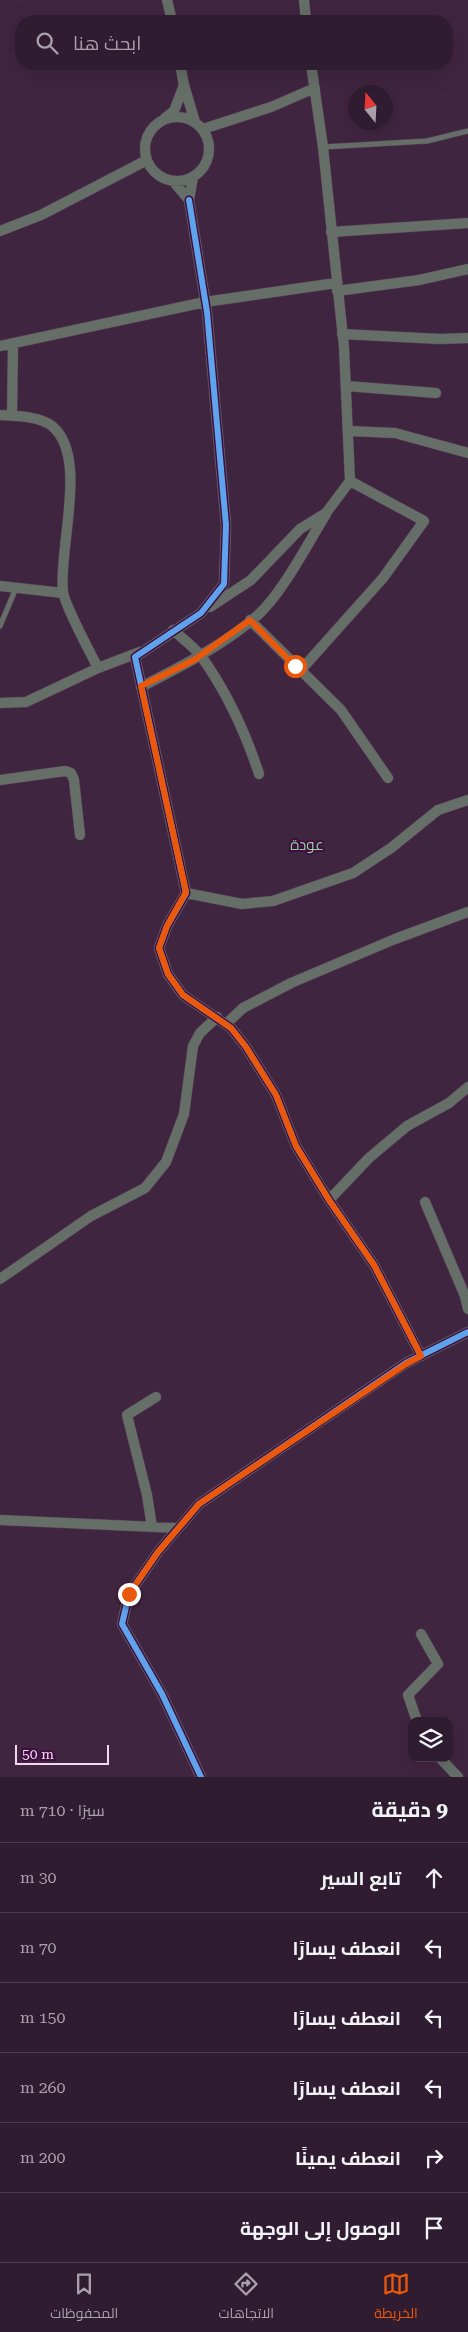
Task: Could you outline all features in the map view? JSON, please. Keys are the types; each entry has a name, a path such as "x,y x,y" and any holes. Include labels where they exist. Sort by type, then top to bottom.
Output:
{"street":[{"path":"168,0 171,15"},
{"path":"304,0 305,15"},
{"path":"181,70 195,122"},
{"path":"141,686 200,655 258,614 288,577 326,513 350,481 349,431 342,334 323,147 312,70"},
{"path":"184,85 174,111 149,133 145,143 147,160 154,172 172,181 189,200"},
{"path":"203,129 271,107 315,88"},
{"path":"164,119 185,118 195,122 203,129 208,139 209,155 202,170 193,177 183,181 172,181"},
{"path":"0,231 41,215 147,160"},
{"path":"193,177 189,200 205,302 226,525 224,584 202,613"},
{"path":"331,232 468,223"},
{"path":"0,346 205,302 419,280 468,269"},
{"path":"342,334 440,340 468,338"},
{"path":"12,416 13,343"},
{"path":"346,386 436,392"},
{"path":"0,415 22,416 51,425 63,439 69,454 70,486 63,593 98,668"},
{"path":"349,431 395,434 468,453"},
{"path":"300,671 383,578 424,521 350,481"},
{"path":"326,513 300,529 251,580 135,656 186,892 167,926 159,948 168,974 183,995 226,1024 246,1047 276,1095 296,1146 329,1200 374,1265 421,1356"},
{"path":"0,586 63,593"},
{"path":"250,620 341,710 388,778"},
{"path":"173,630 200,655 226,698 252,751 259,774"},
{"path":"0,703 26,702 98,668 141,652"},
{"path":"0,780 65,771 71,773 74,780 80,835"},
{"path":"186,892 242,904 273,902 353,873 391,848 438,810 468,800"},
{"path":"226,1024 243,1008 291,983 468,912"},
{"path":"0,1279 91,1216 145,1188 166,1162 184,1114 193,1046 200,1033 217,1017"},
{"path":"329,1200 368,1158 407,1126 449,1103 468,1087"},
{"path":"426,1202 465,1296 468,1309"},
{"path":"201,1777 162,1694 122,1624 129,1594 158,1552 199,1504 406,1364 468,1332"},
{"path":"152,1527 147,1495 127,1415 156,1397"},
{"path":"0,1520 178,1528"},
{"path":"416,1717 408,1695 438,1664 421,1634"},
{"path":"444,1762 458,1777"}],"lane":[{"path":"323,147 427,141 468,131"},
{"path":"0,626 16,588"}],"cycle path":[{"path":"189,200 207,312 226,525 224,584 201,613 135,657 186,893 167,926 159,948 168,974 183,995 231,1028 246,1047 276,1095 296,1146 329,1200 374,1265 421,1356"},
{"path":"201,1777 162,1694 122,1624 129,1594 158,1552 199,1504 406,1363 468,1332"}],"district":[{"name":"عودة","path":"307,845"}],"route":[{"path":"129,1594 158,1552 199,1504 406,1364 421,1356 374,1265 329,1200 296,1146 276,1095 246,1047 231,1028 183,995 168,974 159,948 167,926 186,892 141,686 194,660 250,620 295,666"}]}
